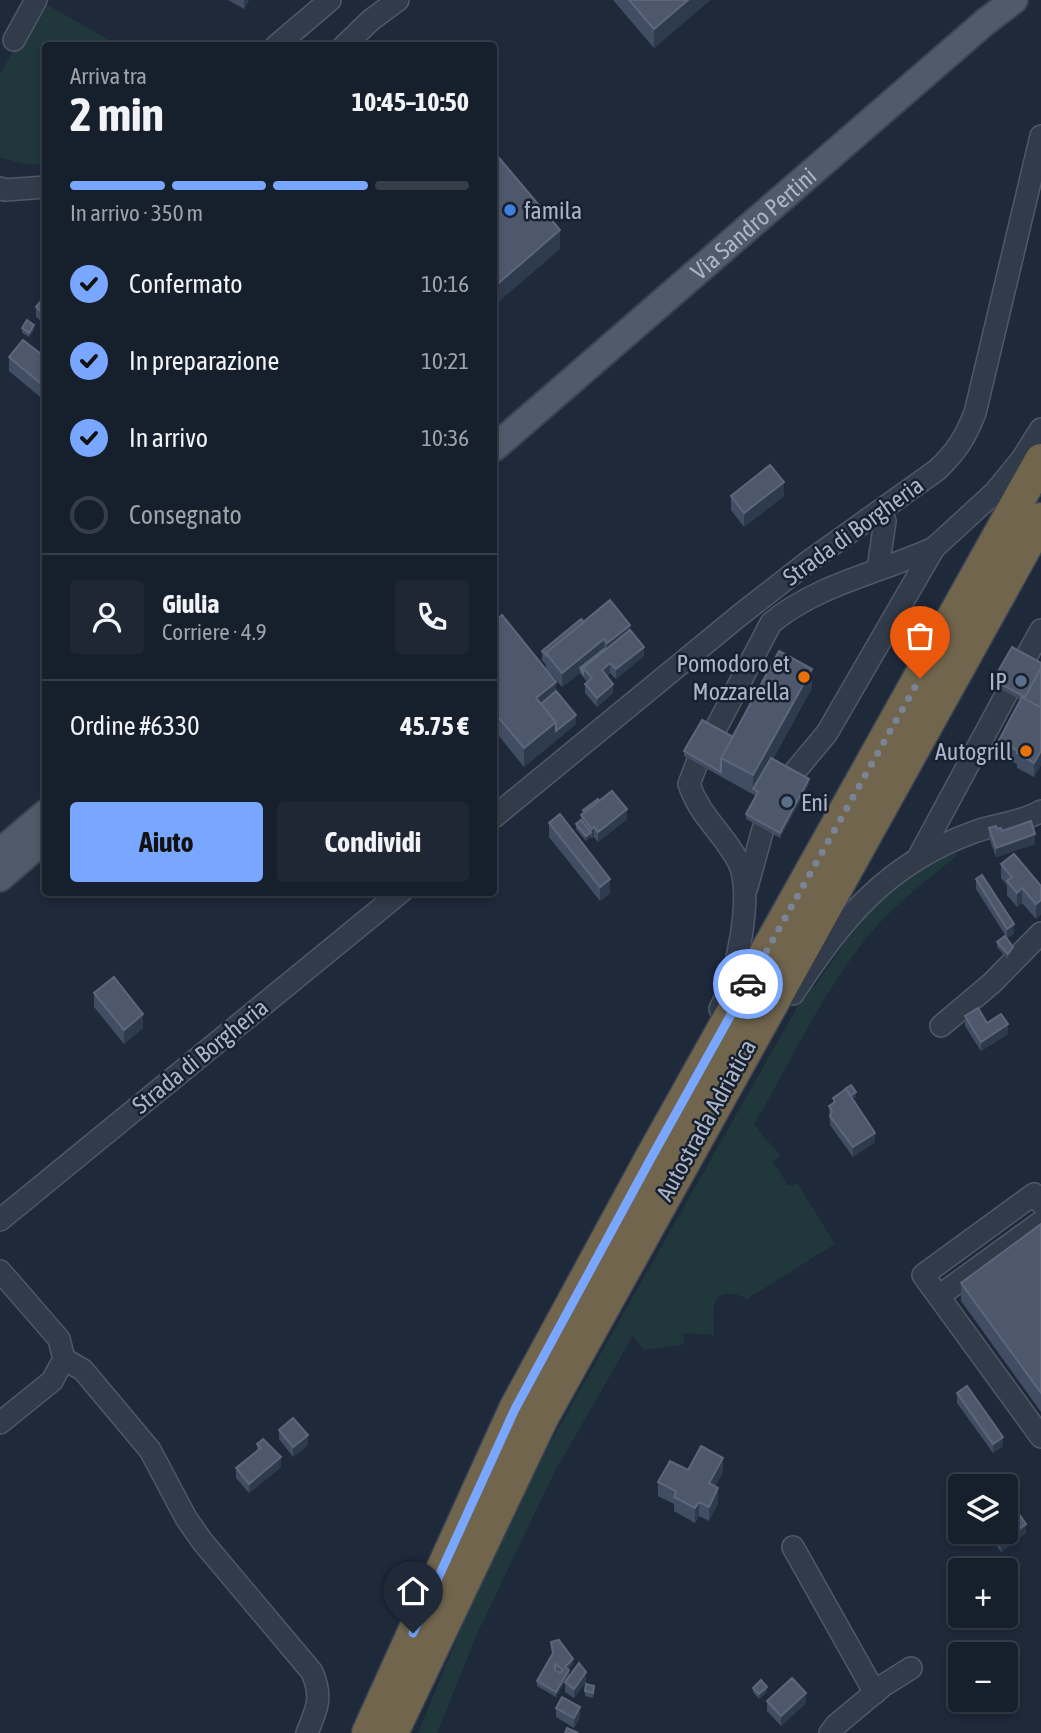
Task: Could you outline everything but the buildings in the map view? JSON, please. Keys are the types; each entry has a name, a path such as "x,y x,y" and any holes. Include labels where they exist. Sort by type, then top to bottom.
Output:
{"highway":[{"name":"Autostrada Adriatica","path":"368,1733 515,1409 650,1160 1041,460"},
{"name":"Autostrada Adriatica","path":"392,1733 542,1418 1041,519"}],"main road":[{"name":"Via Sandro Pertini","path":"497,421 983,0"},
{"name":"Via Sandro Pertini","path":"497,445 984,23 1014,0"},
{"path":"0,852 42,816"},
{"path":"0,878 42,841"}],"street":[{"path":"14,40 36,0"},
{"path":"280,42 330,0"},
{"path":"348,42 371,20 398,0"},
{"name":"Strada di Borgheria","path":"497,815 740,615 808,562 937,470 965,438 975,413 1041,135"},
{"path":"0,188 42,187"},
{"path":"714,732 771,623 807,598 878,569 905,562 934,548 995,492 1022,460 1041,429"},
{"path":"878,569 885,520 880,511"},
{"path":"792,775 827,733 934,548"},
{"path":"1025,659 1041,630"},
{"path":"919,856 1007,692"},
{"path":"650,1160 678,1090 728,993 739,953 744,899 742,870 737,859 695,803 688,784 697,763"},
{"path":"692,1144 806,973 847,919 879,886 919,856 975,831 1041,811"},
{"path":"744,899 763,829"},
{"name":"Strada di Borgheria","path":"0,1220 396,896"},
{"path":"941,1026 992,983 1040,934"},
{"path":"1041,1203 1034,1194 923,1275 1041,1437"},
{"path":"939,1296 1041,1222"},
{"path":"0,1271 59,1339 64,1360 52,1381 0,1423"},
{"path":"64,1360 83,1370 150,1450 186,1518 202,1541 312,1672 319,1690 307,1733"},
{"path":"793,1548 875,1693"},
{"path":"830,1733 875,1693 911,1668"}],"green space":[{"path":"42,2 113,42 42,42 42,164 17,162 0,157 0,74"},
{"path":"955,853 957,856 893,910 859,948 817,1012 754,1125 781,1156 773,1162 788,1185 798,1184 835,1244 747,1299 731,1294 720,1296 714,1305 714,1335 683,1333 685,1342 681,1345 644,1350 633,1336 555,1471 478,1632 437,1733 418,1733 473,1599 546,1450 808,988 815,986 859,924 879,902 913,875"}],"way so far":[{"path":"748,984 920,678"}],"place":[{"name":"famila","path":"510,210"},
{"name":"Pomodoro et Mozzarella","path":"804,677"},
{"name":"IP","path":"1021,681"},
{"name":"Autogrill","path":"1026,751"},
{"name":"Eni","path":"787,802"}],"route":[{"path":"413,1633 515,1409 748,984"}]}
